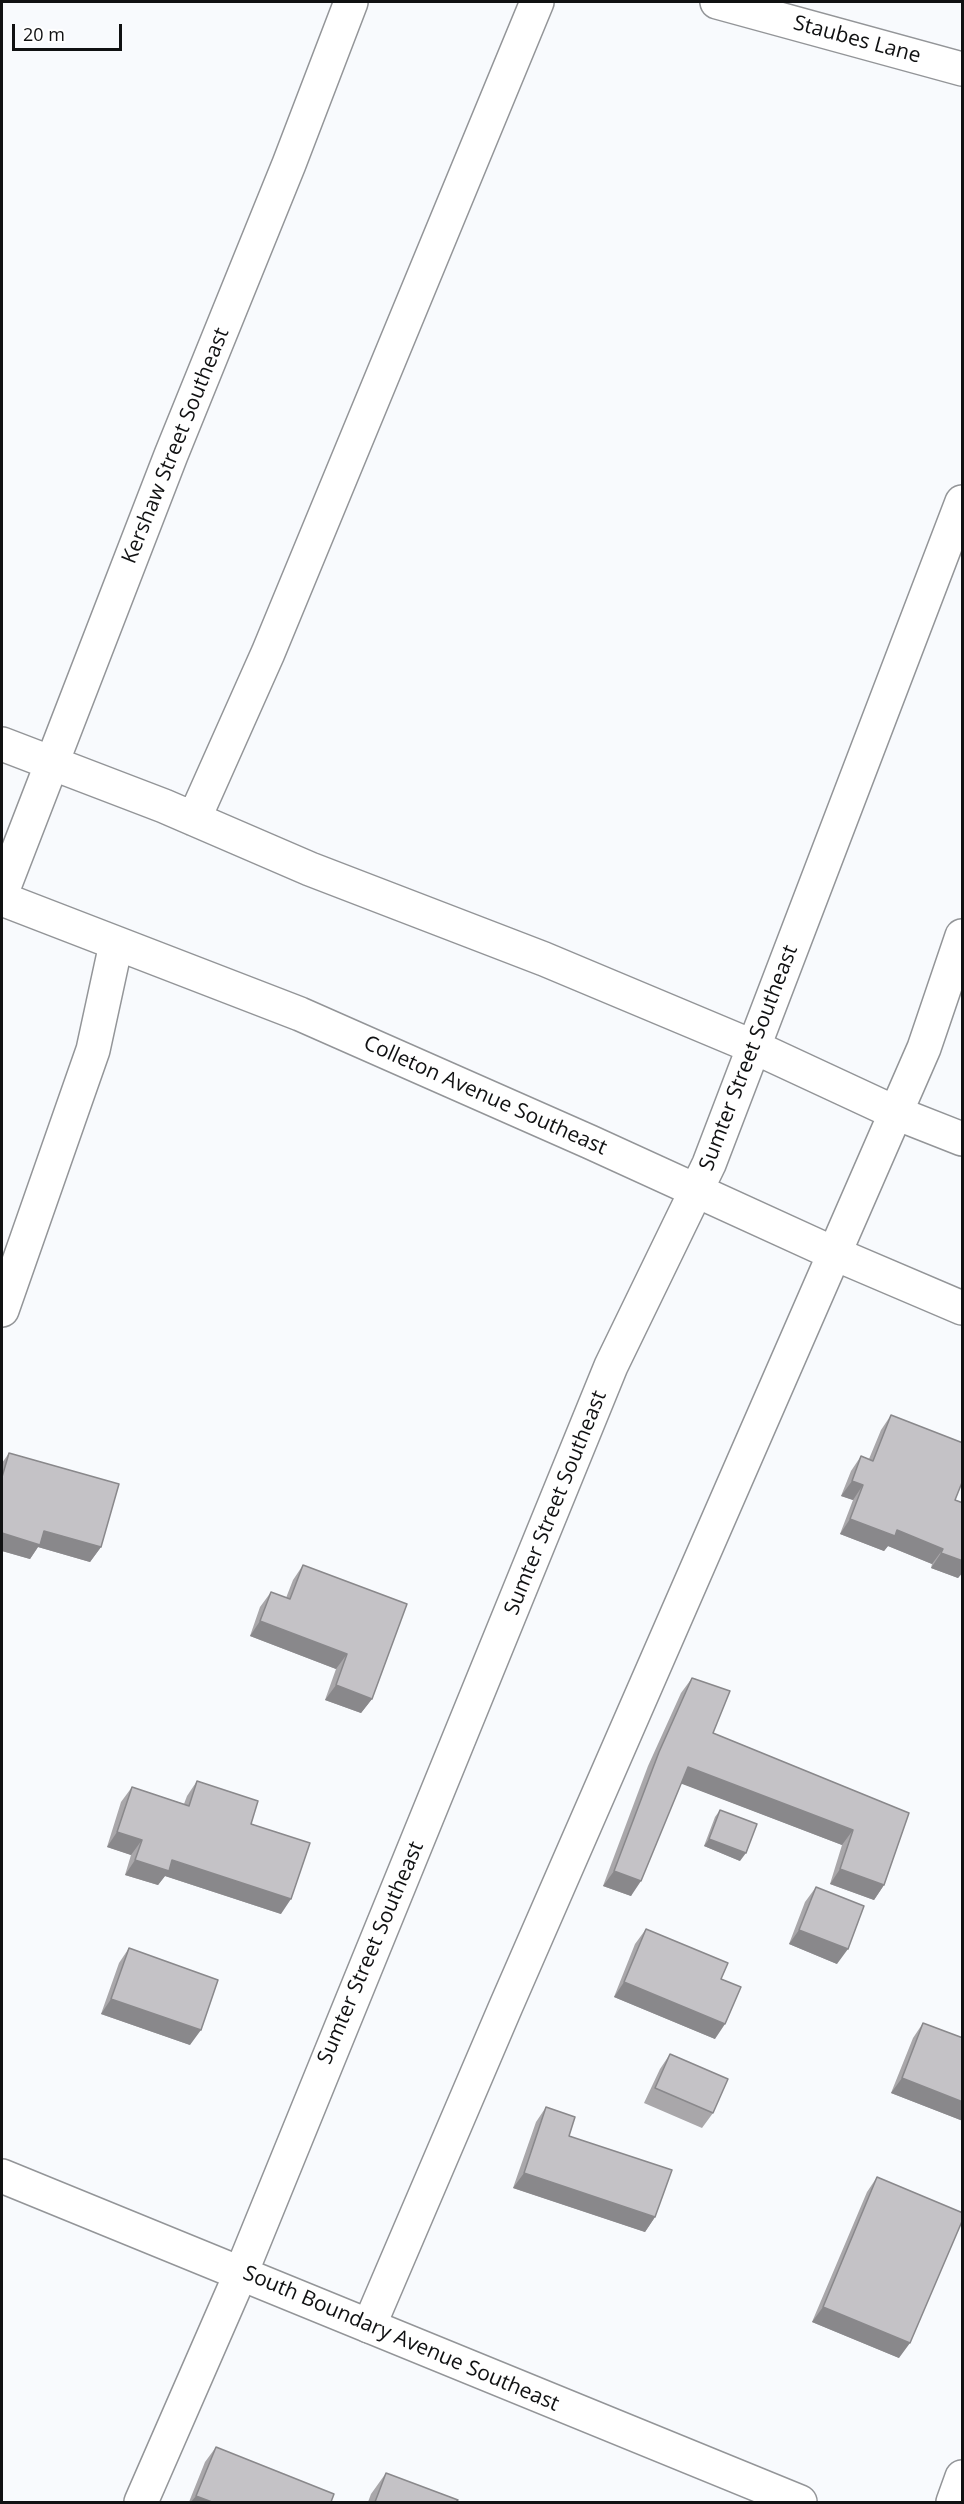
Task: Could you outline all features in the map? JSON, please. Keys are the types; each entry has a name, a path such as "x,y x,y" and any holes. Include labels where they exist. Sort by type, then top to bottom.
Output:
{"street":[{"name":"Kershaw Street Southeast","path":"2,892 171,454 289,164 351,2"},
{"path":"194,819 268,653 537,2"},
{"name":"Staubes Lane","path":"717,2 963,69"},
{"name":"Sumter Street Southeast","path":"141,2502 241,2273 611,1366 709,1164 963,502"},
{"path":"2,744 194,819 310,869 544,959 754,1047 896,1113 963,1139"},
{"name":"Colleton Avenue Southeast","path":"2,899 300,1014 580,1137 833,1253 963,1308"},
{"path":"369,2326 833,1253 924,1048 963,936"},
{"path":"2,1310 93,1050 116,944"},
{"name":"South Boundary Avenue Southeast","path":"2,2176 800,2502"},
{"path":"953,2502 963,2477"}],"building":[{"path":"891,1415 963,1443 963,1480 955,1500 963,1503 963,1561 941,1553 943,1549 897,1530 895,1536 850,1519 863,1485 852,1481 861,1456 873,1461"},
{"path":"9,1453 119,1484 101,1547 44,1531 40,1545 2,1533 2,1477"},
{"path":"303,1565 407,1604 372,1699 336,1685 347,1654 260,1621 271,1592 290,1599"},
{"path":"692,1678 730,1691 713,1733 909,1813 884,1885 840,1869 853,1830 688,1767 641,1881 614,1871 659,1752"},
{"path":"197,1781 258,1801 251,1824 310,1843 291,1899 172,1860 169,1871 135,1860 142,1840 117,1832 132,1787 189,1806"},
{"path":"720,1810 757,1824 746,1853 709,1839"},
{"path":"816,1887 864,1906 848,1949 799,1930"},
{"path":"646,1929 728,1963 721,1979 741,1987 725,2024 624,1982"},
{"path":"129,1948 218,1980 201,2030 111,1999"},
{"path":"923,2023 963,2038 963,2102 902,2078"},
{"path":"670,2054 728,2079 713,2113 655,2088"},
{"path":"546,2107 575,2117 569,2136 672,2170 655,2217 524,2173"},
{"path":"877,2177 963,2213 963,2219 910,2343 823,2307"},
{"path":"216,2447 334,2494 331,2502 212,2502 196,2496"},
{"path":"386,2473 458,2500 456,2502 375,2502"}]}
